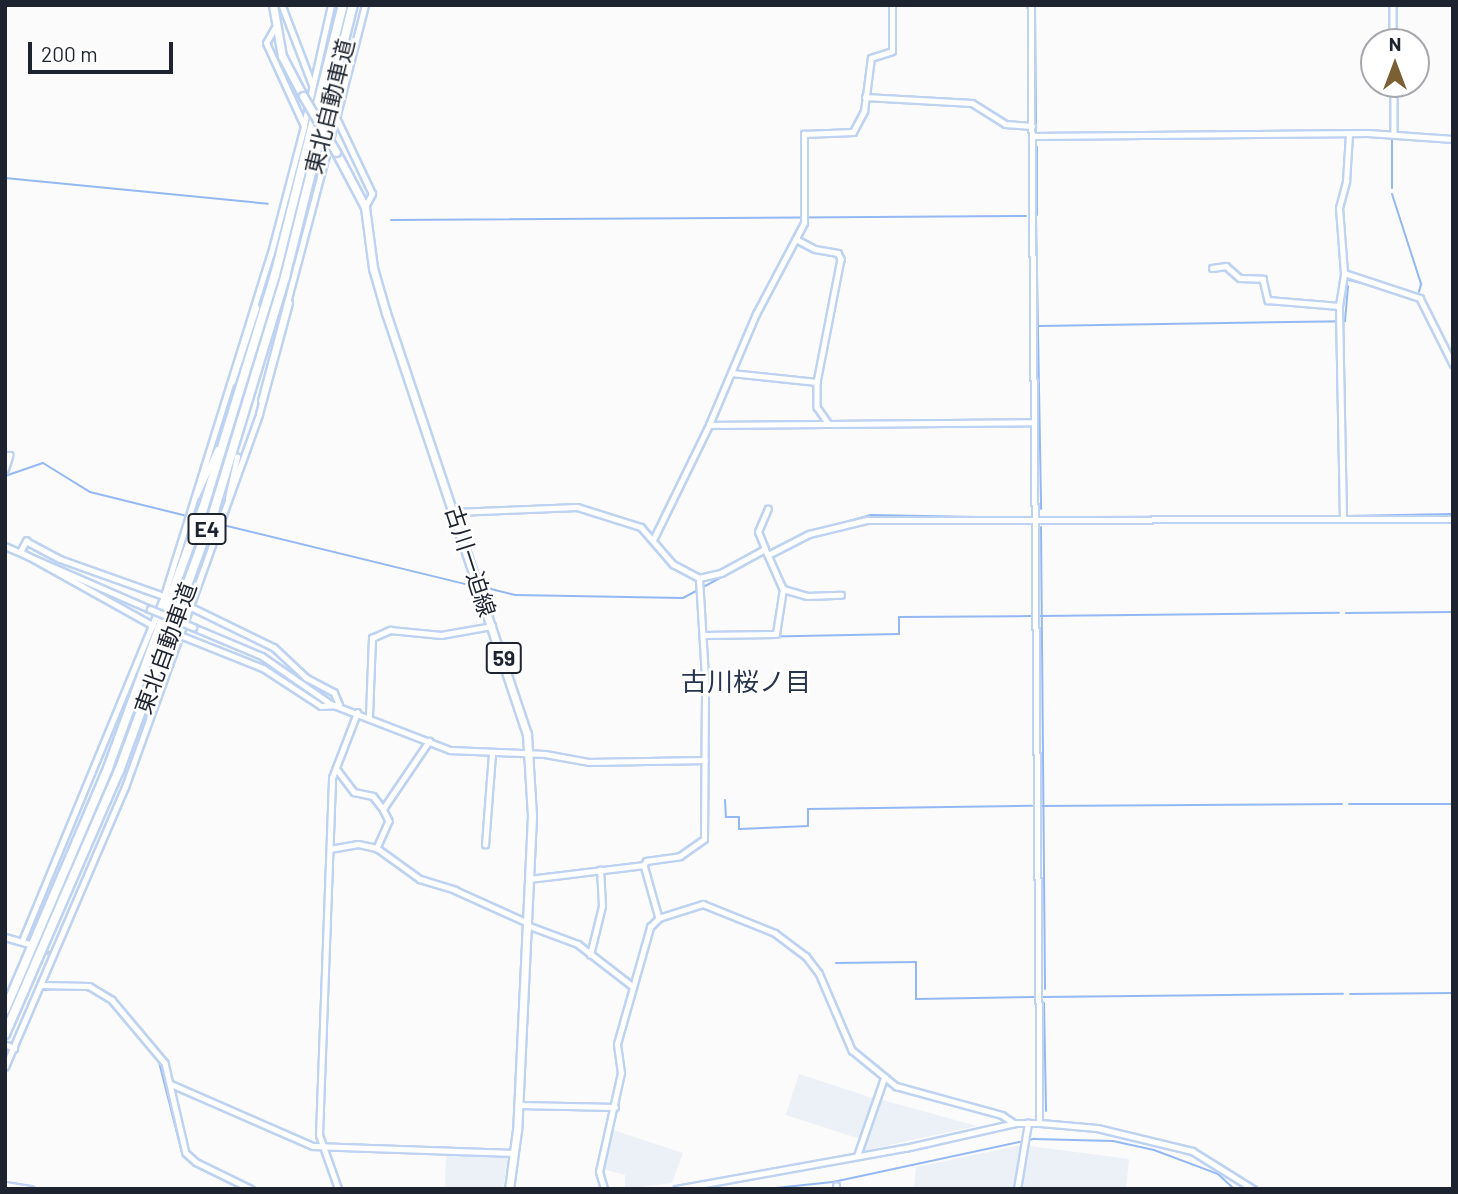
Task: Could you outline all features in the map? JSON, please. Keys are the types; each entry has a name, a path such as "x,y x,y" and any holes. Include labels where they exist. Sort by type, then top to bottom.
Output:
{"highway":[{"name":"東北自動車道","path":"5,1010 108,768 203,509 275,275 343,5"},
{"name":"東北自動車道","path":"5,1034 119,771 214,511 285,277 354,5"}],"main road":[{"name":"古川一迫線","path":"273,5 274,29 282,56 365,207 376,282 519,705 530,754 519,1105 509,1189"}],"street":[{"path":"282,5 289,34 314,86"},
{"path":"22,941 93,775 164,596 256,300 304,126 331,5"},
{"path":"5,1067 42,985 123,786 259,414 365,5"},
{"path":"654,538 805,218 804,134 853,132 863,114 872,58 891,51 892,5"},
{"path":"1031,5 1040,1122"},
{"path":"1393,5 1393,28"},
{"path":"274,29 266,43 304,126"},
{"path":"865,97 972,103 1005,124 1032,126"},
{"path":"1394,98 1394,134"},
{"path":"336,118 372,194 365,207"},
{"path":"1343,517 1339,306 1344,273 1339,208 1346,181 1349,134"},
{"path":"1032,136 1394,134 1453,139"},
{"path":"796,239 814,249 838,253 841,259 817,382 817,407 829,424"},
{"path":"1212,268 1226,266 1240,278 1263,279 1268,300 1339,306"},
{"path":"1344,273 1414,293 1424,303 1453,364"},
{"path":"229,386 247,344 256,300"},
{"path":"259,414 272,349 289,303"},
{"path":"1449,356 1453,349"},
{"path":"731,373 817,382"},
{"path":"709,425 1034,422"},
{"path":"195,497 217,450"},
{"path":"5,455 10,455 5,470"},
{"path":"227,506 237,457"},
{"path":"455,512 577,508 641,527 654,538 673,564 699,578 721,573 809,534 856,521 1343,517 1453,519"},
{"path":"703,635 776,635 783,589 758,531 768,509"},
{"path":"20,552 26,541 60,559 164,596"},
{"path":"5,546 262,656 316,696 450,750 492,755 530,754 589,762 705,760"},
{"path":"20,552 153,625"},
{"path":"528,880 644,865 646,861 680,856 704,839 703,635 699,578"},
{"path":"783,589 807,596 841,595"},
{"path":"190,607 274,648 306,678 334,693 339,705"},
{"path":"369,716 372,638 390,630 441,635 492,626"},
{"path":"180,635 263,668 321,706 339,705"},
{"path":"338,1189 322,1147 330,849 336,768 357,713"},
{"path":"383,809 429,741"},
{"path":"485,845 492,755"},
{"path":"336,768 354,792 373,796 383,809 389,821 377,848"},
{"path":"93,775 99,777"},
{"path":"330,849 358,844 377,848 420,879 455,890 579,944 631,985"},
{"path":"644,865 659,919"},
{"path":"590,955 602,906 600,870"},
{"path":"604,1189 599,1172 621,1073 617,1044 631,985 650,927 659,919 695,906 712,905 781,936 819,973 852,1051 884,1078 914,1093 1002,1115 1015,1123"},
{"path":"5,937 29,944"},
{"path":"42,985 80,985 105,994 153,1043 171,1084 186,1153 196,1162 251,1189"},
{"path":"7,1045 14,1048"},
{"path":"857,1157 884,1078"},
{"path":"171,1084 322,1147 514,1153"},
{"path":"519,1105 615,1107"},
{"path":"676,1189 857,1157 1015,1123 1040,1122 1097,1128 1192,1151 1254,1189"},
{"path":"1017,1189 1028,1123"},
{"path":"5,1185 31,1189"}],"shaded area":[{"path":"799,1074 874,1098 861,1139 786,1115"},
{"path":"879,1099 977,1126 862,1151"},
{"path":"613,1130 683,1153 672,1183 625,1189 625,1175 603,1169"},
{"path":"1021,1145 1013,1189 914,1189 916,1167"},
{"path":"1030,1146 1129,1159 1126,1189 1021,1189"},
{"path":"446,1153 508,1156 503,1189 445,1189"}],"waterway":[{"path":"1035,5 1036,129"},
{"path":"1392,188 1392,138 1453,142"},
{"path":"1037,147 1037,215"},
{"path":"5,178 268,204"},
{"path":"1392,194 1421,284 1419,292"},
{"path":"391,220 1026,216"},
{"path":"1036,216 1041,509"},
{"path":"1349,280 1389,290"},
{"path":"1039,326 1345,321 1348,286"},
{"path":"1442,348 1453,370"},
{"path":"5,476 43,463 90,492 187,516"},
{"path":"1345,516 1453,514"},
{"path":"810,532 871,515 1029,518"},
{"path":"1090,517 1340,516"},
{"path":"223,525 473,586"},
{"path":"1041,527 1045,989"},
{"path":"769,551 805,534"},
{"path":"487,588 515,595 683,598 764,554"},
{"path":"1346,613 1453,612"},
{"path":"1039,616 1339,613"},
{"path":"707,638 899,634 899,617 1031,616"},
{"path":"725,800 726,817 739,817 739,829 808,826 808,809 1032,806"},
{"path":"1041,806 1342,804"},
{"path":"1349,804 1453,804"},
{"path":"836,963 916,962 916,999 1035,997"},
{"path":"43,990 70,988"},
{"path":"79,988 97,993"},
{"path":"1350,994 1453,993"},
{"path":"1043,997 1343,994"},
{"path":"105,998 125,1019"},
{"path":"1044,1003 1046,1111"},
{"path":"158,1058 182,1153 193,1165 241,1189"},
{"path":"766,1189 833,1182 1034,1139 1113,1141 1154,1150 1218,1174 1234,1189"}],"tunnel":[{"path":"99,777 120,785"},
{"path":"40,949 50,953"}],"district":[{"name":"古川桜ノ目","path":"746,681"}]}
